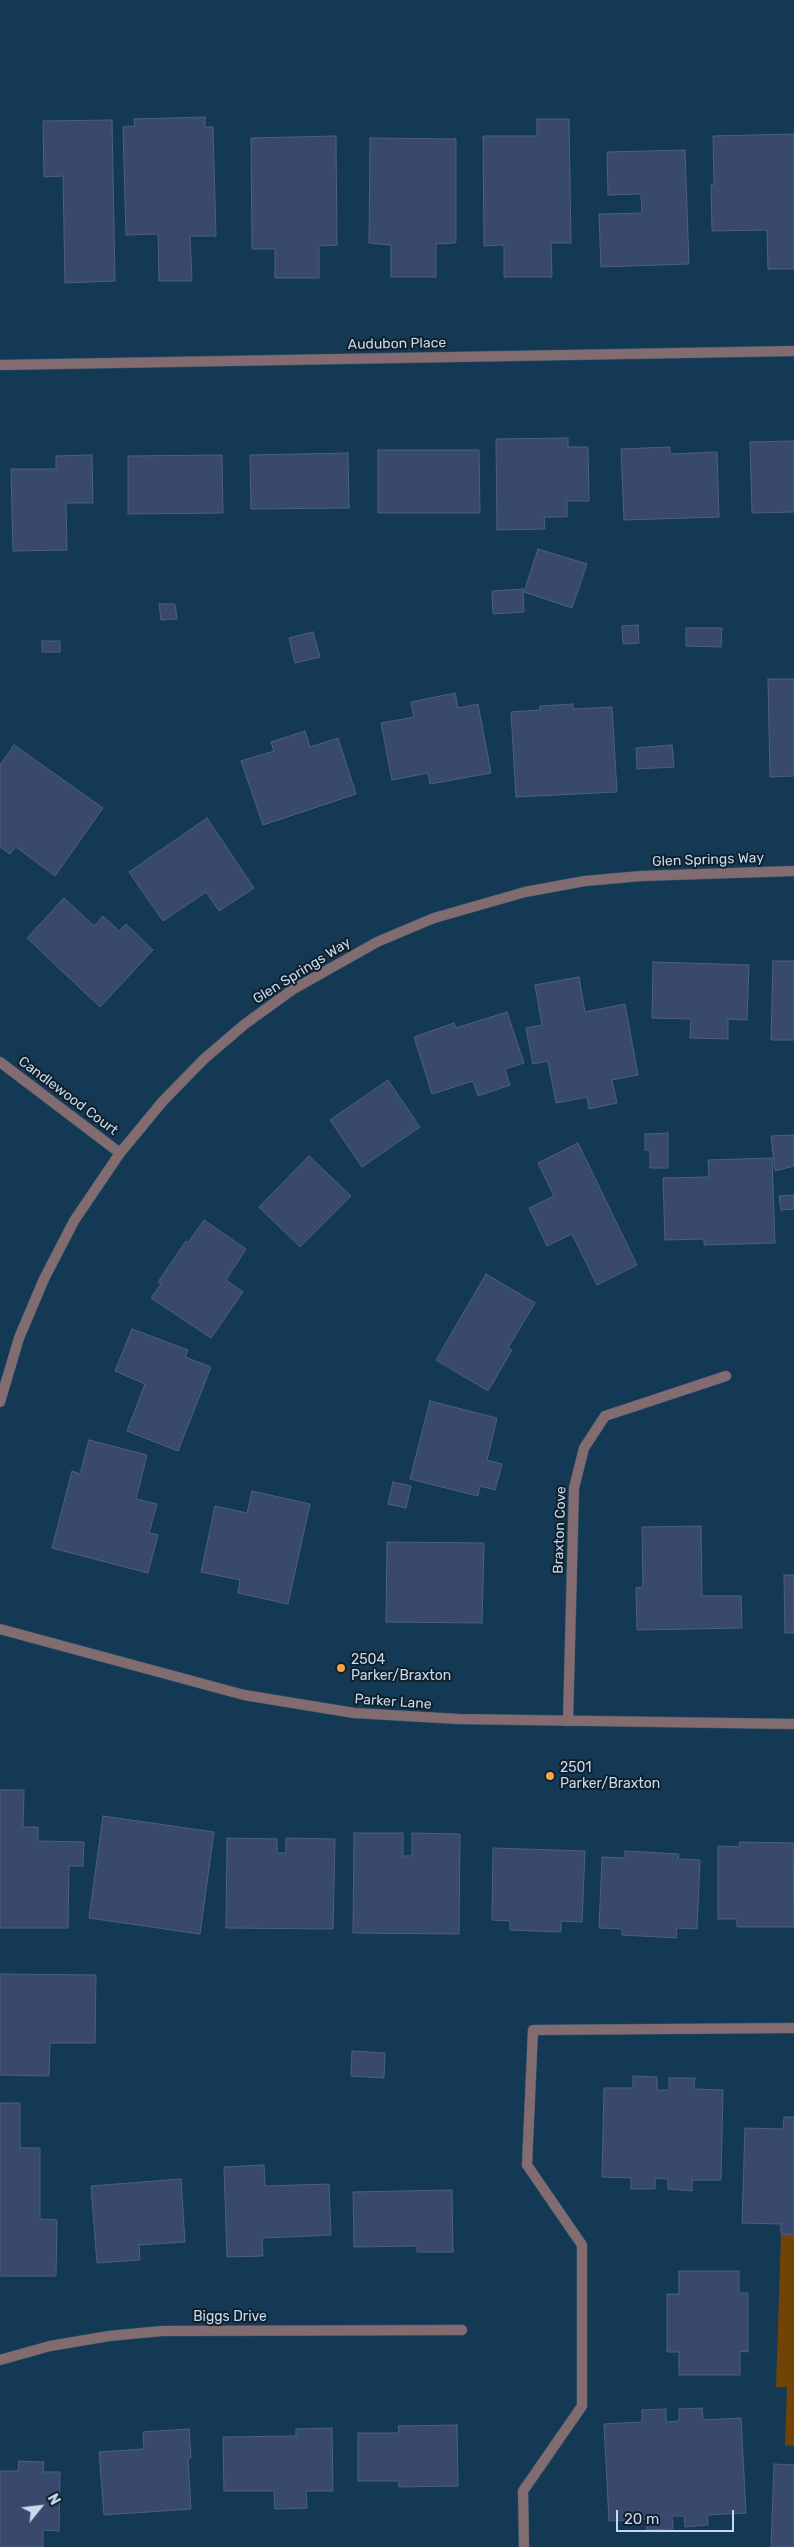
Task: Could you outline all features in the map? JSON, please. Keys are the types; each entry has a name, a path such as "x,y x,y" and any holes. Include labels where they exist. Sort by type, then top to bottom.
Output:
{"street":[{"name":"Audubon Place","path":"0,365 794,351"},
{"name":"Glen Springs Way","path":"0,1402 19,1338 44,1279 74,1221 120,1153 162,1100 204,1059 245,1024 292,990 377,942 426,922 500,898 585,881 641,876 794,870"},
{"name":"Candlewood Court","path":"0,1062 120,1153"},
{"name":"Braxton Cove","path":"568,1721 574,1488 584,1448 605,1416 726,1376"},
{"name":"Parker Lane","path":"0,1629 244,1694 299,1706 404,1718 794,1724"},
{"path":"524,2547 523,2491 582,2406 582,2246 527,2165 533,2030 794,2028"},
{"name":"Biggs Drive","path":"0,2360 50,2346 109,2336 162,2331 462,2330"}],"shaded area":[{"path":"781,2234 794,2235 794,2445 785,2446 787,2387 776,2387"}],"building":[{"path":"205,117 205,127 213,127 216,236 190,236 192,281 159,281 158,234 126,235 123,127 135,126 134,119"},
{"path":"537,119 569,119 571,243 551,243 552,277 504,277 504,245 484,246 483,136 537,136"},
{"path":"112,120 115,281 65,283 63,176 44,177 43,121"},
{"path":"794,134 794,269 768,269 767,230 712,231 711,185 714,185 713,136"},
{"path":"336,136 337,245 319,246 319,278 275,278 275,249 252,249 251,138"},
{"path":"370,138 456,139 456,241 455,243 436,244 436,277 391,277 391,245 369,243"},
{"path":"685,150 689,264 601,267 599,214 642,213 641,194 608,195 607,152"},
{"path":"568,438 568,447 588,447 589,501 567,501 567,517 544,517 545,529 497,530 496,439"},
{"path":"794,441 794,512 752,513 750,442"},
{"path":"670,447 670,454 717,452 719,517 624,520 621,449"},
{"path":"378,450 479,450 480,513 378,513"},
{"path":"348,453 349,508 251,509 250,455"},
{"path":"92,455 93,503 66,503 67,550 13,551 11,469 56,469 56,456"},
{"path":"222,455 223,513 128,514 128,456"},
{"path":"538,549 587,564 572,608 524,592"},
{"path":"523,589 524,612 493,614 492,591"},
{"path":"159,604 175,604 177,619 161,620"},
{"path":"638,625 639,643 623,644 622,626"},
{"path":"686,628 722,628 721,647 686,646"},
{"path":"313,632 320,657 295,663 289,638"},
{"path":"42,641 60,641 60,652 42,652"},
{"path":"768,679 794,679 794,776 770,777"},
{"path":"455,693 458,708 478,704 491,773 430,784 428,773 392,780 381,723 414,717 411,702"},
{"path":"573,704 573,709 612,707 617,792 516,797 511,712 540,710 540,706"},
{"path":"305,731 310,747 338,738 356,794 263,825 241,761 274,751 271,742"},
{"path":"14,745 103,808 55,876 16,847 10,854 0,847 0,765"},
{"path":"672,745 674,767 637,769 636,748"},
{"path":"207,818 254,888 219,911 206,892 163,921 129,872"},
{"path":"64,898 94,926 103,916 119,931 126,924 153,950 100,1007 27,938"},
{"path":"773,961 794,961 794,1040 771,1040"},
{"path":"653,962 749,965 747,1020 728,1019 728,1039 690,1038 691,1019 652,1018"},
{"path":"579,977 585,1012 625,1004 638,1075 612,1080 617,1103 589,1109 587,1097 556,1103 548,1061 533,1064 526,1028 542,1025 535,985"},
{"path":"507,1012 524,1063 505,1069 510,1085 478,1096 473,1081 432,1094 414,1037 454,1023 456,1028"},
{"path":"388,1080 420,1127 362,1167 330,1120"},
{"path":"668,1133 668,1168 650,1168 650,1150 645,1150 645,1134"},
{"path":"794,1135 794,1166 775,1171 771,1136"},
{"path":"578,1143 637,1265 597,1285 572,1234 547,1246 529,1208 554,1196 538,1163"},
{"path":"309,1156 351,1196 300,1247 259,1207"},
{"path":"772,1158 775,1243 704,1245 704,1239 665,1240 663,1178 709,1177 708,1160"},
{"path":"794,1195 794,1209 781,1210 779,1196"},
{"path":"204,1220 246,1249 226,1280 243,1292 211,1338 151,1298 161,1284 158,1282 186,1241 188,1243"},
{"path":"486,1274 535,1303 508,1348 512,1350 488,1391 436,1360"},
{"path":"132,1329 188,1350 185,1357 211,1367 178,1451 127,1431 145,1384 115,1371"},
{"path":"430,1401 497,1418 487,1460 502,1464 495,1490 480,1486 478,1496 410,1479"},
{"path":"89,1440 147,1455 136,1499 157,1504 149,1533 158,1535 148,1573 52,1548 72,1471 80,1474"},
{"path":"393,1482 411,1486 406,1508 388,1504"},
{"path":"252,1491 310,1504 288,1604 238,1593 240,1580 201,1572 215,1506 247,1513"},
{"path":"701,1526 702,1596 741,1596 742,1628 637,1630 636,1588 643,1587 642,1527"},
{"path":"387,1542 484,1543 482,1623 386,1622"},
{"path":"784,1575 794,1575 794,1633 785,1633"},
{"path":"0,1790 24,1790 23,1827 38,1827 38,1841 84,1842 83,1866 69,1866 68,1928 0,1928"},
{"path":"103,1816 214,1832 200,1934 89,1918"},
{"path":"354,1833 403,1833 403,1856 412,1856 412,1833 460,1834 459,1934 353,1933"},
{"path":"227,1838 277,1839 277,1853 286,1853 286,1838 335,1839 333,1929 226,1928"},
{"path":"740,1842 793,1843 794,1927 737,1927 737,1919 718,1919 718,1846 739,1847"},
{"path":"493,1848 585,1851 582,1922 561,1921 561,1932 510,1930 510,1921 492,1920"},
{"path":"625,1851 679,1854 678,1859 700,1860 697,1929 677,1928 676,1938 622,1935 622,1929 599,1928 602,1857 625,1858"},
{"path":"0,1974 96,1975 95,2043 50,2043 49,2076 0,2075"},
{"path":"352,2051 385,2053 384,2078 351,2076"},
{"path":"633,2076 657,2077 657,2090 669,2090 669,2078 695,2078 694,2089 723,2090 721,2180 692,2180 692,2191 668,2189 668,2179 655,2178 655,2189 631,2189 631,2178 602,2177 604,2088 633,2088"},
{"path":"0,2103 20,2103 20,2148 40,2148 40,2219 57,2220 56,2276 0,2276"},
{"path":"784,2117 794,2117 794,2235 781,2234 781,2224 742,2223 745,2128 783,2129"},
{"path":"264,2165 265,2186 329,2184 331,2235 262,2238 263,2256 227,2257 224,2167"},
{"path":"181,2179 185,2242 139,2245 140,2260 97,2263 91,2186"},
{"path":"452,2190 453,2252 417,2252 417,2246 354,2247 353,2192"},
{"path":"679,2271 739,2271 739,2293 748,2293 748,2352 740,2351 740,2375 679,2375 679,2352 667,2352 667,2294 679,2294"},
{"path":"702,2408 703,2420 741,2418 746,2513 707,2515 708,2525 685,2527 684,2516 672,2516 673,2529 647,2530 646,2519 609,2521 604,2424 642,2422 642,2410 666,2409 666,2422 679,2421 679,2409"},
{"path":"457,2425 458,2486 399,2487 399,2481 358,2481 358,2433 399,2433 398,2426"},
{"path":"332,2428 333,2491 306,2491 307,2508 275,2509 274,2491 224,2491 223,2437 296,2436 296,2429"},
{"path":"189,2429 191,2458 188,2459 191,2509 104,2515 99,2452 144,2449 143,2432"},
{"path":"19,2461 44,2462 43,2472 60,2472 59,2531 43,2530 43,2547 0,2547 0,2471 18,2471"},
{"path":"774,2464 794,2465 794,2547 771,2547"}],"place":[{"name":"2504 Parker/Braxton","path":"341,1668"},
{"name":"2501 Parker/Braxton","path":"550,1776"}]}
